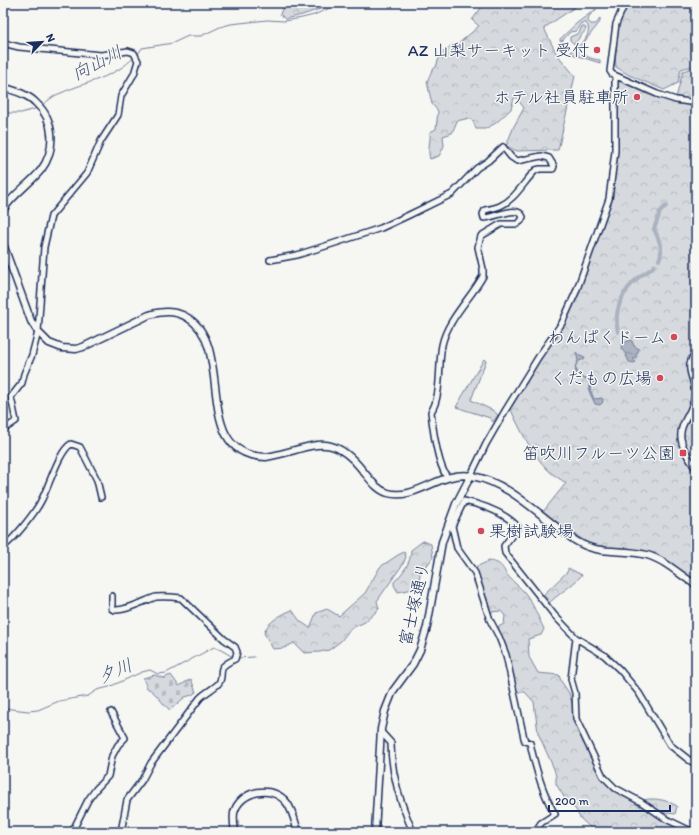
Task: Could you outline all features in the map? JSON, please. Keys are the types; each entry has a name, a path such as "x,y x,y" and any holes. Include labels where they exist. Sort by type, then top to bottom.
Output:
{"street":[{"path":"624,3 616,24 610,70 615,76 676,100 696,103"},
{"path":"3,43 20,47 101,55 128,51 136,56 138,61 134,74 121,96 118,114 101,141 87,173 51,216 44,247 38,332 22,383 10,397 16,421 3,430"},
{"path":"471,476 486,444 505,411 539,356 562,323 576,292 609,199 615,152 615,76"},
{"path":"3,87 24,95 36,103 43,110 51,127 52,136 46,162 40,171 8,202 3,210"},
{"path":"270,260 297,255 381,228 416,212 452,194 477,168 503,147 511,157 517,161 541,156 549,158 554,166 552,168 540,168 536,170 507,201 500,206 485,210 483,214 484,218 489,218 518,211 523,217 517,224 501,224 481,236 478,247 483,276 446,332 444,338 440,355 439,381 431,412 440,460 443,471 447,477"},
{"path":"3,244 31,321 38,332 49,343 56,346 76,349 92,343 149,315 165,312 186,316 195,322 206,338 209,348 224,432 231,444 244,453 258,457 266,457 314,445 332,446 351,456 377,487 387,493 393,494 414,491 447,477 456,475 471,476 488,480 501,486 562,531 586,546 600,551 632,553 651,557 664,563 696,585"},
{"path":"696,352 689,366 694,388 693,406 682,427 681,436 682,444 696,468"},
{"path":"3,547 17,533 41,500 61,458 68,446 71,444 80,447 97,480 100,497"},
{"name":"富士塚通り","path":"375,832 381,732 385,711 394,691 413,664 420,650 427,627 442,542 450,525 456,504 471,476"},
{"path":"535,832 541,823 555,814 544,791 530,743 524,738 504,649 490,620 475,573 457,548 450,525 464,501 482,506 512,521 518,528 504,546 505,553 556,616 576,638 604,654 620,670 639,693 670,745 685,758 696,764"},
{"path":"112,596 112,609 115,611 158,597 172,596 181,598 224,639 235,647 237,652 235,658 222,669 222,679 218,684 205,692 150,763 142,780 127,800 121,832"},
{"path":"576,638 571,679 575,698 576,719 603,776 615,788 641,802 666,819 693,832"},
{"path":"72,832 88,800 108,776 112,756 118,745 125,738 111,712"},
{"path":"381,732 391,743 391,755 396,786 412,832"},
{"path":"235,832 233,823 234,812 245,797 260,791 275,793 286,802 291,809 298,832"}],"green space":[{"path":"296,3 338,3 285,19 280,14 282,9"},
{"path":"485,3 581,3 544,28 556,53 575,76 558,150 517,151 506,146 514,126 524,108 516,97 514,98 511,109 496,123 485,129 476,129 473,121 469,118 457,121 452,133 443,136 444,146 439,156 430,159 430,132 436,129 438,111 432,104 427,82 432,70 436,67 440,55 452,45 457,45 479,26 472,20"},
{"path":"631,3 696,3 696,65 681,69 678,83 664,90 629,75 616,67 615,48 618,28 622,16"},
{"path":"596,9 589,16 588,21 591,24 596,24 600,18 600,22 580,49 588,57 600,60 600,63 572,54 571,52 581,44 587,35 588,26 586,23 581,23 576,31 570,32 562,41 560,41 560,39 577,23"},
{"path":"582,26 586,28 585,31 574,44 570,40 570,37 579,33"},
{"path":"696,67 696,581 667,561 652,553 627,548 611,548 591,545 542,513 566,483 550,472 536,456 510,408 533,369 560,330 605,220 614,167 616,131 615,78 668,97 676,98 683,71"},
{"path":"484,359 486,361 471,400 494,411 498,415 493,422 490,418 456,407"},
{"path":"423,541 431,544 433,557 428,564 421,569 419,580 413,589 398,592 394,582 406,568 410,559 411,550"},
{"path":"404,552 406,557 403,564 377,601 379,609 365,622 350,629 341,641 329,650 304,653 294,643 284,648 273,649 264,633 268,625 275,619 292,610 300,621 310,628 316,613 327,609 339,616 365,593 380,567"},
{"path":"489,561 502,566 509,577 525,593 533,606 544,629 541,635 528,639 529,657 538,673 559,675 569,693 574,710 606,780 639,801 658,799 677,806 675,814 659,812 690,832 595,832 580,818 576,810 564,797 556,784 554,769 538,733 534,702 525,692 519,692 516,690 506,646 498,627 504,624 505,616 501,611 491,612 482,591 476,568"},
{"path":"568,568 582,575 547,605 541,597 568,571"},
{"path":"155,675 163,678 171,675 179,686 191,679 196,692 185,697 170,710 154,693 147,688 143,678"}],"water":[{"path":"630,340 639,350 636,358 633,359 636,362 634,363 629,362 625,353 621,349 622,344"},
{"path":"576,352 585,358 576,365 578,361"},
{"path":"575,368 579,375 584,379 577,375"},
{"path":"592,376 596,378 595,382 591,384 590,389 594,399 602,398 603,402 600,405 595,404 589,391 589,386 592,379 586,379"}],"waterway":[{"name":"向山川","path":"138,54 142,48 173,43 188,36 201,36 220,27 231,24 267,20 284,21 302,18 314,15 341,3"},
{"name":"向山川","path":"42,105 58,94 109,75 118,70 134,57"},
{"name":"向山川","path":"3,113 21,113 38,108"},
{"path":"659,260 661,248 654,229 660,212 666,206"},
{"path":"618,332 618,308 624,294 633,282 654,266"},
{"name":"夕川","path":"3,708 28,711 38,710 59,701 88,696 97,690 109,687 142,672 150,670 158,674 166,673 214,647 233,657"},
{"name":"夕川","path":"237,658 254,657"}],"place":[{"name":"AZ 山梨サーキット 受付","path":"597,50"},
{"name":"ホテル社員駐車所","path":"637,97"},
{"name":"わんぱくドーム","path":"674,337"},
{"name":"くだもの広場","path":"660,378"},
{"name":"笛吹川フルーツ公園","path":"683,453"},
{"name":"果樹試験場","path":"481,531"}]}
